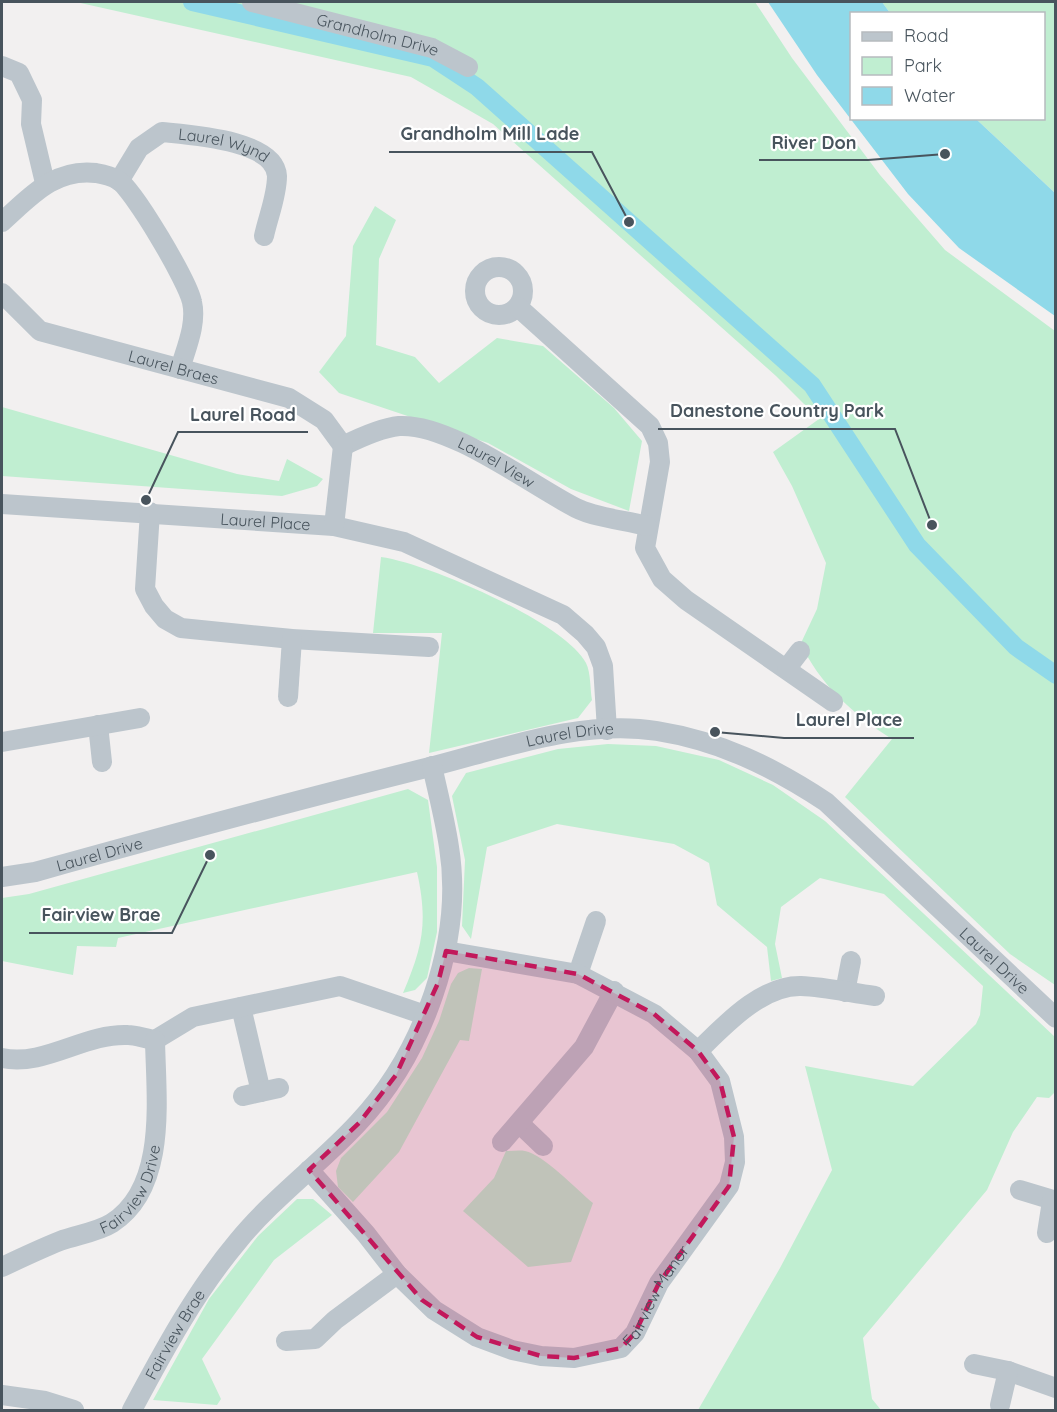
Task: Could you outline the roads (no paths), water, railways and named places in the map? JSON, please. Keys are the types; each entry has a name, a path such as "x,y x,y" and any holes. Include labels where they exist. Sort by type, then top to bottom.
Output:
{"street":[{"name":"Grandholm Drive","path":"252,2 432,48 468,67"},
{"path":"2,66 19,73 32,100 31,124 45,183"},
{"name":"Laurel Wynd","path":"119,181 139,148 162,132 196,135 259,151 273,161 277,176 264,236"},
{"path":"2,222 45,183 75,174 96,173 119,181 148,220 183,280 192,302 192,327 180,369"},
{"name":"Laurel Braes","path":"2,293 40,331 289,399 324,420 343,446"},
{"path":"518,307 650,426 658,443 660,462 647,526 645,548 662,579 686,600 833,702"},
{"name":"Laurel View","path":"343,446 359,438 398,426 429,429 456,439 579,509 647,526"},
{"path":"334,526 343,446"},
{"name":"Laurel Place","path":"2,504 150,512 334,526 404,542 563,615 596,647 603,666 607,730"},
{"path":"150,512 145,589 154,606 165,619 182,628 292,639 429,647"},
{"path":"288,697 292,639"},
{"path":"787,668 800,651"},
{"path":"2,742 140,718"},
{"path":"98,725 102,762"},
{"name":"Laurel Drive","path":"2,877 35,872 325,792 553,736 607,730 655,730 716,744 787,776 826,802 1056,1018"},
{"name":"Fairview Brae","path":"132,1410 192,1305 238,1240 359,1123 396,1075 411,1049 426,1015 446,951 451,899 450,848 432,766"},
{"path":"578,974 596,921"},
{"name":"Fairview Manor","path":"309,1170 366,1234 397,1274 422,1300 443,1317 477,1337 512,1350 541,1356 574,1358 621,1348 635,1333 659,1283 729,1186 735,1162 734,1137 720,1081 698,1052 654,1014 578,974 446,951"},
{"path":"845,992 851,961"},
{"path":"2,1059 18,1062 96,1040 127,1035 155,1040 193,1017 340,986 426,1015"},
{"path":"698,1052 738,1013 765,996 799,986 875,996"},
{"path":"502,1142 584,1047 614,991"},
{"path":"241,1007 261,1092"},
{"name":"Fairview Drive","path":"2,1267 60,1241 112,1224 144,1188 151,1168 154,1145 155,1040"},
{"path":"519,1123 543,1146"},
{"path":"1020,1190 1054,1201 1047,1233"},
{"path":"286,1341 315,1339 335,1320 397,1274"},
{"path":"974,1364 1008,1371 1056,1388"},
{"path":"1000,1405 1008,1371"},
{"path":"2,1395 45,1401 74,1410"}],"water":[{"path":"768,2 882,2 889,12 850,12 850,118 817,75"},
{"path":"851,120 977,120 1055,193 1055,316 959,248 908,194"}],"waterway":[{"path":"192,2 433,58 477,87 812,385 917,545 1016,647 1056,675"}],"place":[{"name":"River Don","path":"945,154"},
{"name":"Grandholm Mill Lade","path":"629,222"},
{"name":"Laurel Road","path":"146,500"},
{"name":"Danestone Country Park","path":"932,525"},
{"name":"Laurel Place","path":"715,732"},
{"name":"Fairview Brae","path":"210,855"}]}
